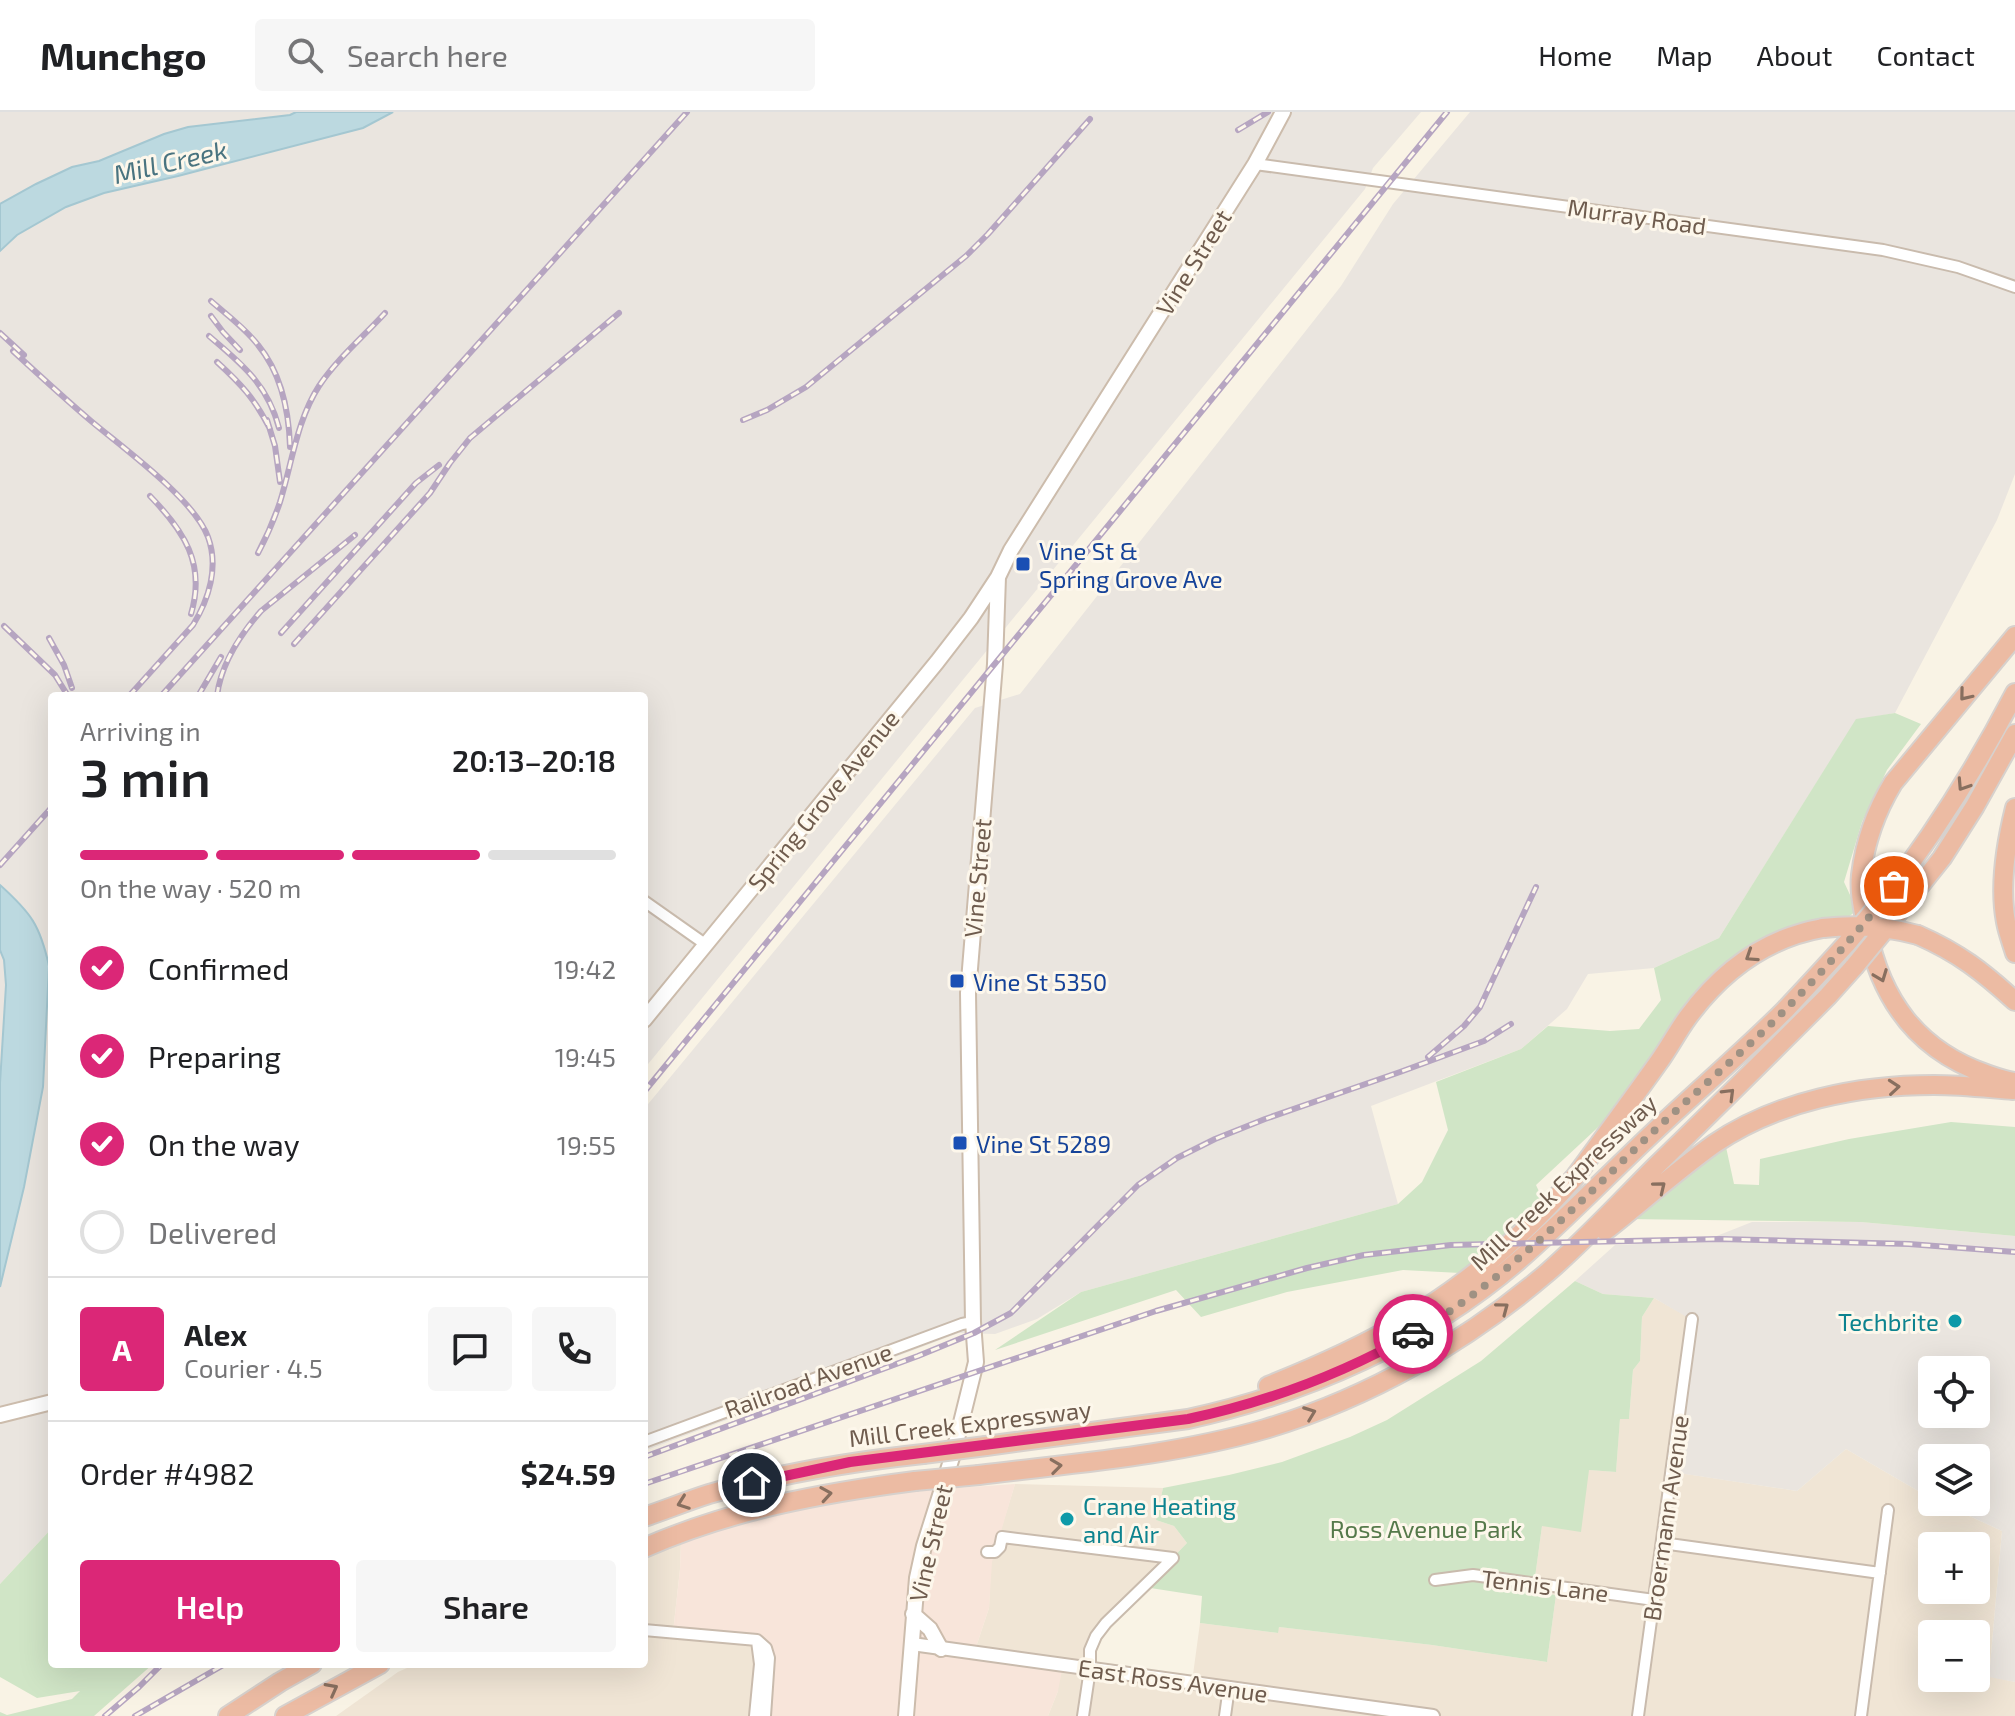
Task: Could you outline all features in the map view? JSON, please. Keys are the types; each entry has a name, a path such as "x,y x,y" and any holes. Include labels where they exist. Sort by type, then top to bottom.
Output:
{"highway":[{"path":"2015,636 1882,800 1864,857 1861,888 1871,948 1898,1011 1922,1037 1955,1061 2015,1082"},
{"name":"Mill Creek Expressway","path":"648,1516 771,1478 850,1462 986,1446 1218,1412 1320,1380 1384,1350 1463,1303 1539,1241 1784,1011 1847,943 1929,838 2015,693"},
{"path":"648,1546 694,1528 805,1498 915,1481 1176,1450 1252,1432 1335,1404 1403,1372 1464,1336 1574,1247 1854,967 1942,858 2015,734"},
{"path":"2015,808 2005,863 2004,893 2006,921 2015,953"},
{"path":"1153,1423 1185,1410 1260,1390 1312,1367 1402,1323 1490,1259 1575,1177 1710,990 1734,967 1761,949 1780,940 1823,928 1853,925 1899,930 1918,935 1967,960 2015,1001"},
{"path":"1574,1247 1593,1240 1715,1143 1772,1113 1840,1095 1884,1088 1934,1085 2015,1090"},
{"path":"228,1716 305,1668"},
{"path":"285,1716 373,1668"}],"main road":[{"name":"Vine Street","path":"906,1716 917,1578 976,1362 968,993 995,664 998,577 1011,550 1255,164 1283,112"},
{"name":"Spring Grove Avenue","path":"648,1015 937,662 998,577"},
{"path":"0,1415 48,1403"},
{"path":"913,1614 930,1629 941,1649"}],"street":[{"name":"Murray Road","path":"1255,164 1883,250 1958,267 2015,287"},
{"path":"648,904 705,944"},
{"name":"Broermann Avenue","path":"1638,1716 1692,1319"},
{"name":"Railroad Avenue","path":"648,1440 889,1350 973,1322"},
{"path":"1861,1716 1888,1510"},
{"path":"987,1552 995,1552 1000,1547 1002,1537 1173,1558 1106,1623 1092,1643 1083,1716"},
{"path":"1662,1543 1880,1573"},
{"name":"Tennis Lane","path":"1435,1580 1473,1575 1654,1600"},
{"path":"648,1630 757,1640 766,1648 769,1658 765,1716"},
{"path":"755,1716 760,1664 757,1640"},
{"name":"East Ross Avenue","path":"912,1644 1229,1687 1366,1712 1433,1716"},
{"path":"1225,1716 1229,1687"}],"shaded area":[{"path":"0,112 1421,112 1373,168 1365,189 648,1064 648,692 48,692 48,1532 0,1584"},
{"path":"1470,112 2015,112 2015,474 1997,520 1895,713 1856,720 1719,938 1654,968 1588,974 1567,1009 1521,1049 1371,1106 1398,1204 1081,1292 1037,1319 995,1334 959,1333 648,1450 648,1104 975,708 1020,694 1341,286 1393,204"},
{"path":"1752,1222 1861,1222 2015,1236 2015,1682 1990,1677 2002,1531 1969,1516 1990,1516 1990,1444 1918,1444 1918,1491 1846,1449 1797,1491 1672,1472 1692,1320 1654,1298 1603,1294 1575,1281 1615,1245 1704,1241"},
{"path":"1654,1298 1692,1319 1673,1472 1797,1491 1846,1449 1918,1491 1918,1516 1969,1516 2002,1531 1990,1665 1990,1620 1918,1620 1918,1692 1990,1692 1990,1676 2015,1682 2015,1716 1048,1716 1058,1691 974,1653 989,1608 991,1562 1015,1484 1163,1488 1156,1520 1174,1526 1187,1543 1096,1636 1090,1669 1192,1682 1200,1623 1277,1633 1279,1627 1547,1662 1556,1595 1533,1592 1542,1526 1589,1470 1616,1472 1620,1418 1629,1419 1633,1370 1640,1361 1642,1317"},
{"path":"1015,1484 992,1562 989,1608 974,1653 1063,1665 1058,1691 1048,1716 755,1716 757,1640 673,1633 681,1542 765,1515 841,1499"},
{"path":"681,1542 673,1632 757,1640 755,1716 336,1716 407,1668 648,1668 648,1557"}],"green space":[{"path":"1895,713 1921,724 1887,770 1862,822 1844,882 1857,910 1846,919 1745,953 1608,1118 1536,1185 1550,1215 1479,1274 1403,1270 1287,1292 1201,1317 1176,1290 995,1350 1081,1292 1398,1204 1422,1182 1448,1130 1436,1082 1521,1049 1548,1026 1610,1031 1639,1029 1661,1000 1654,968 1719,938 1856,719"},
{"path":"1951,1122 2015,1127 2015,1236 1861,1222 1626,1219 1684,1170 1726,1147 1734,1184 1759,1185 1760,1159 1849,1139"},
{"name":"Ross Avenue Park","path":"1575,1281 1603,1294 1654,1298 1642,1317 1640,1361 1633,1370 1629,1419 1620,1419 1616,1472 1589,1470 1581,1532 1542,1526 1533,1592 1556,1595 1547,1662 1279,1627 1278,1633 1200,1623 1202,1596 1144,1587 1187,1543 1174,1526 1156,1520 1163,1488 1282,1462 1387,1420 1481,1361"},
{"path":"48,1532 48,1668 148,1668 94,1716 0,1716 0,1712 7,1715 72,1699 80,1691 37,1698 0,1677 0,1584"}],"water":[{"name":"Mill Creek","path":"296,112 393,112 363,128 104,193 66,207 17,235 0,251 0,204 72,167 99,161 188,127"},
{"path":"0,885 33,921 48,962 48,986 43,1087 24,1187 0,1287 0,1083 6,985 0,950"}],"railway":[{"path":"165,692 687,112"},
{"path":"1238,130 1268,112"},
{"path":"648,1087 1447,112"},
{"path":"743,420 806,387 966,256 1090,119"},
{"path":"211,301 253,339 273,368 286,407 290,447"},
{"path":"258,553 278,509 300,427 312,399 334,366 385,313"},
{"path":"294,644 430,493 470,438 619,313"},
{"path":"211,316 240,350"},
{"path":"0,333 24,355"},
{"path":"209,336 261,387 279,428"},
{"path":"13,351 173,491 200,522 208,537 213,560 211,582 199,615 133,692"},
{"path":"217,362 247,393 270,429"},
{"path":"267,420 275,446 280,482"},
{"path":"281,633 416,483 439,465"},
{"path":"150,496 173,522 189,549 196,579 191,614"},
{"path":"218,692 233,650 261,611 355,535"},
{"path":"4,626 55,675 66,692"},
{"path":"49,638 72,688"},
{"path":"200,692 221,657"},
{"path":"0,865 48,811"},
{"path":"1428,1057 1464,1026 1480,1007 1536,887"},
{"path":"648,1456 974,1333 1011,1313 1138,1185 1177,1158 1265,1119 1484,1041 1511,1024"},
{"path":"648,1483 1156,1311 1364,1255 1451,1245 1720,1239 1909,1244 2015,1252"},
{"path":"105,1716 158,1668"},
{"path":"135,1716 218,1668"}],"way so far":[{"path":"1413,1334 1463,1303 1519,1260 1784,1011 1894,886"}],"place":[{"name":"Vine St & Spring Grove Ave","path":"1023,564"},
{"name":"Vine St 5350","path":"957,981"},
{"name":"Vine St 5289","path":"960,1143"},
{"name":"Techbrite","path":"1955,1321"},
{"name":"Crane Heating and Air","path":"1067,1519"}],"route":[{"path":"752,1483 850,1462 1188,1419 1320,1380 1413,1334"}]}
